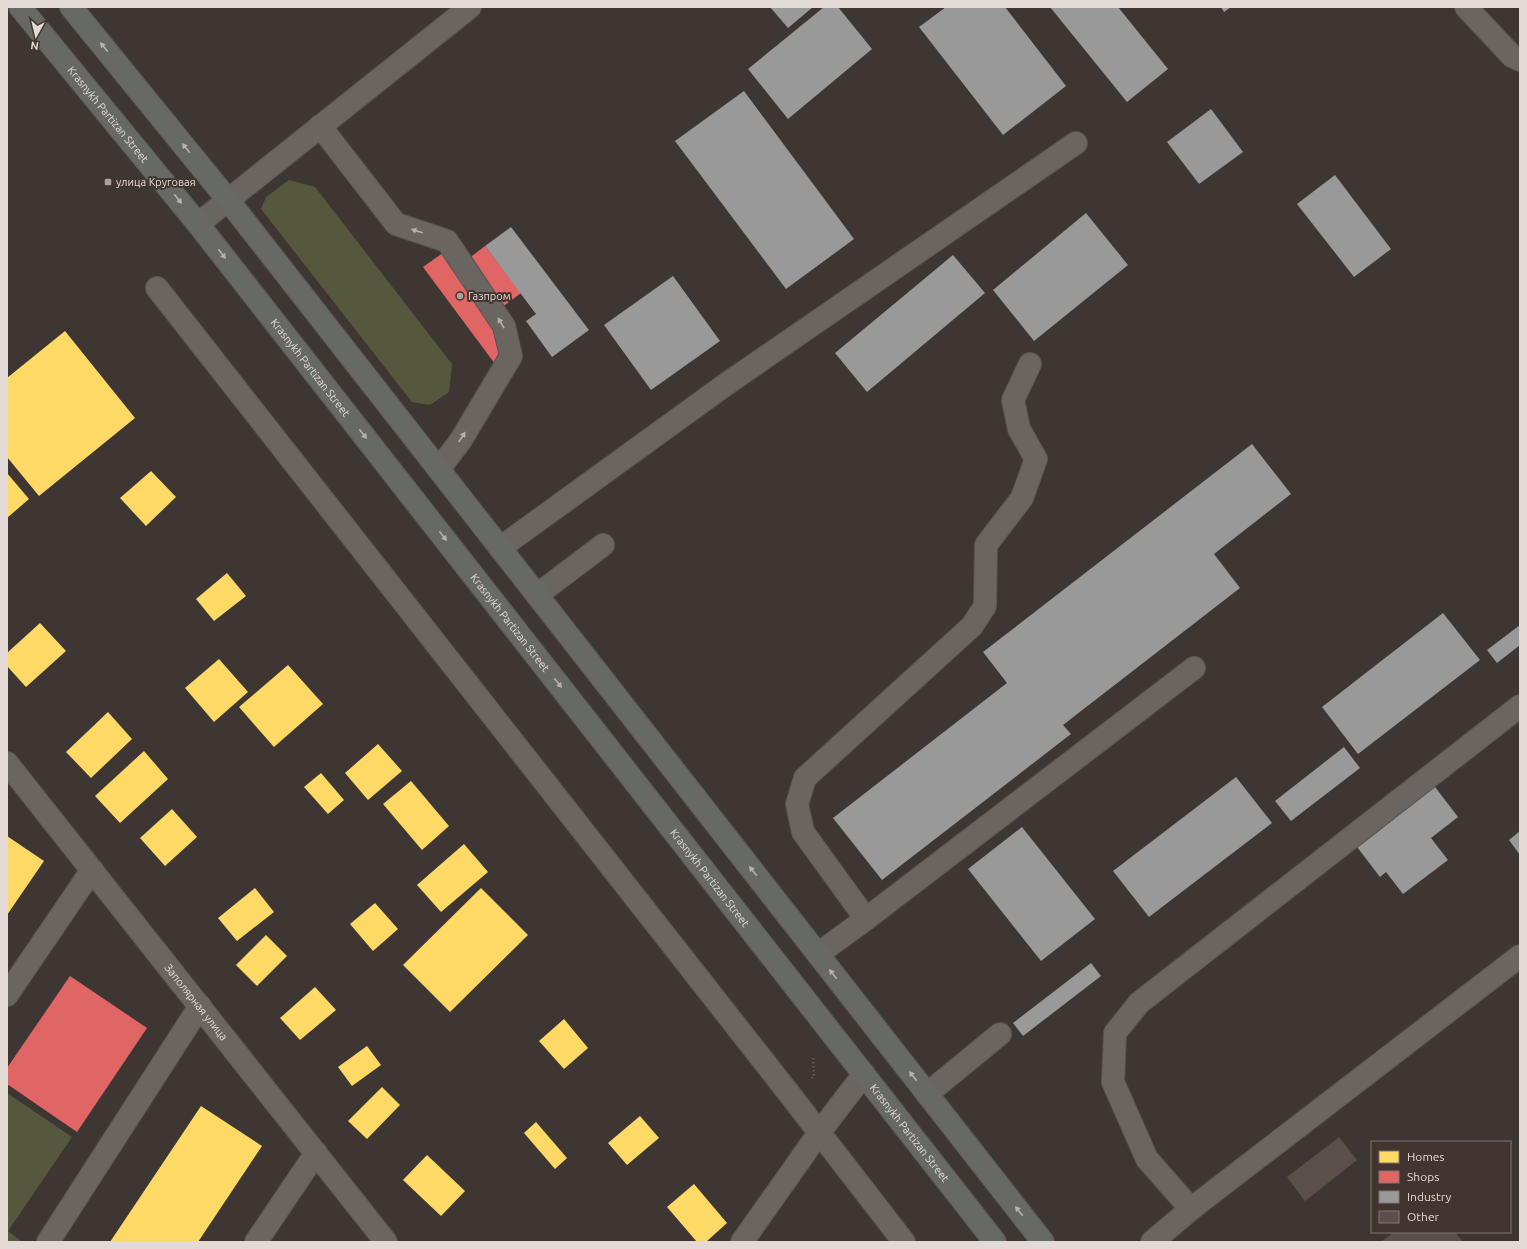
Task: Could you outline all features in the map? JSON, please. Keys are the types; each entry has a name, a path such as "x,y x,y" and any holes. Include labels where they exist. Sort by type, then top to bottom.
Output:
{"main road":[{"name":"Krasnykh Partizan Street","path":"20,7 198,224 995,1242"},
{"path":"71,7 228,200 1043,1242"}],"street":[{"path":"198,224 470,7"},
{"path":"1466,7 1512,56 1520,60"},
{"path":"320,126 396,224 447,241 504,326 511,356 461,440 439,469"},
{"path":"500,548 725,385 1076,143"},
{"path":"157,288 904,1242"},
{"path":"866,919 803,832 797,804 805,778 972,626 985,606 986,544 1022,498 1036,459 1020,429 1014,400 1030,364"},
{"path":"537,595 603,545"},
{"path":"818,954 866,919 1194,668"},
{"path":"1191,1209 1146,1159 1113,1082 1115,1033 1139,1002 1520,706"},
{"name":"Заполярная улица","path":"7,763 386,1242"},
{"path":"7,995 92,870"},
{"path":"1152,1242 1191,1209 1520,956"},
{"path":"48,1242 200,1006"},
{"path":"927,1094 1000,1034"},
{"path":"742,1242 819,1133 864,1074"},
{"path":"256,1242 316,1153"}],"green space":[{"path":"289,180 315,187 452,364 449,392 430,405 412,402 261,209 266,197"},
{"path":"7,1093 72,1137 8,1231 20,1240 19,1242 7,1242"}],"building: Homes":[{"path":"65,331 135,418 39,496 7,457 7,378"},
{"path":"151,471 176,497 146,526 120,498"},
{"path":"7,473 29,499 7,518"},
{"path":"227,573 246,596 214,621 196,599"},
{"path":"40,623 66,651 26,687 7,666 7,653"},
{"path":"219,659 248,692 214,722 185,688"},
{"path":"288,665 323,704 274,747 239,707"},
{"path":"108,712 132,739 91,778 66,752"},
{"path":"378,744 402,771 368,800 345,773"},
{"path":"144,751 168,779 120,823 95,796"},
{"path":"321,773 344,800 328,814 304,787"},
{"path":"411,781 449,826 422,850 383,804"},
{"path":"172,809 197,837 165,866 140,838"},
{"path":"7,836 44,861 7,915"},
{"path":"464,844 488,872 441,912 417,885"},
{"path":"255,888 274,912 237,941 218,918"},
{"path":"481,888 528,935 450,1012 403,965"},
{"path":"375,903 398,929 373,951 350,924"},
{"path":"266,935 287,956 257,986 236,965"},
{"path":"315,987 336,1010 300,1040 280,1018"},
{"path":"564,1019 588,1048 564,1069 539,1041"},
{"path":"367,1046 381,1065 352,1086 338,1067"},
{"path":"382,1087 400,1105 367,1139 348,1121"},
{"path":"201,1106 262,1146 198,1242 110,1242"},
{"path":"640,1116 659,1138 627,1165 608,1143"},
{"path":"536,1122 567,1158 555,1169 524,1133"},
{"path":"427,1155 465,1191 441,1216 403,1180"},
{"path":"694,1184 727,1223 706,1242 697,1242 667,1207"}],"building: Shops":[{"path":"485,246 521,293 493,314 517,347 495,364 423,267 447,250 459,266"},
{"path":"70,976 147,1028 77,1132 7,1084 7,1068"}],"building: Industry":[{"path":"770,7 813,7 788,28"},
{"path":"824,7 838,7 872,49 788,119 748,69"},
{"path":"946,7 1005,7 1066,86 1003,135 919,27"},
{"path":"1050,7 1118,7 1168,69 1127,102"},
{"path":"1221,7 1231,7 1224,12"},
{"path":"744,91 854,239 786,289 675,141"},
{"path":"1211,109 1243,152 1199,184 1167,142"},
{"path":"1335,175 1391,249 1354,277 1297,204"},
{"path":"1086,213 1128,265 1034,341 993,290"},
{"path":"511,227 589,330 552,357 526,321 536,314 485,246"},
{"path":"953,255 985,293 867,392 835,353"},
{"path":"673,276 720,341 651,390 604,325"},
{"path":"1252,444 1291,494 1214,554 1240,588 1063,725 1071,734 882,880 833,818 1007,683 983,652"},
{"path":"1443,613 1480,660 1358,754 1322,707"},
{"path":"1520,625 1520,645 1497,663 1487,650"},
{"path":"1344,747 1360,768 1291,821 1275,801"},
{"path":"1236,777 1272,823 1149,917 1113,871"},
{"path":"1432,783 1458,817 1431,838 1448,860 1403,894 1386,872 1380,877 1354,843"},
{"path":"1022,827 1095,919 1041,961 968,869"},
{"path":"1520,831 1520,855 1509,840"},
{"path":"1091,963 1101,976 1023,1036 1013,1023"}],"building: Other":[{"path":"1339,1137 1357,1160 1305,1201 1287,1177"},
{"path":"1393,1233 1456,1233 1463,1242 1381,1242"}],"place":[{"name":"улица Круговая","path":"108,182"},
{"name":"Газпром","path":"460,296"}]}
